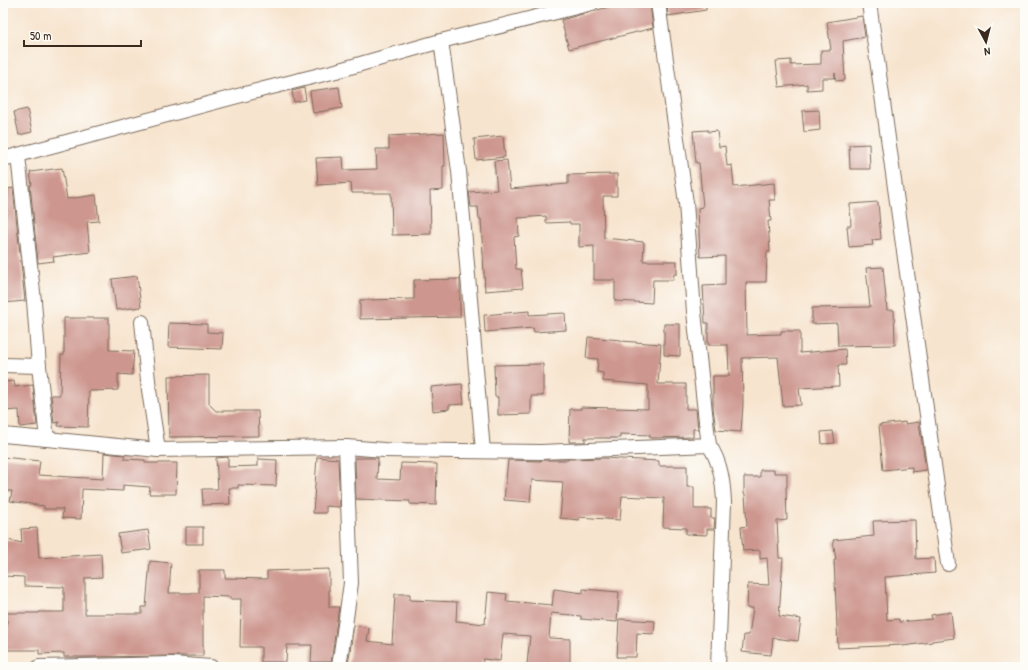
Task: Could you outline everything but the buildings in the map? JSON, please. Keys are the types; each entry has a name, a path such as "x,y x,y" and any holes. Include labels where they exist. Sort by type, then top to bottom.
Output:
{"street":[{"path":"3,160 264,89 336,72 570,6 592,3"},
{"path":"658,3 686,203 694,312 709,445 714,453 723,479 724,502 718,667"},
{"path":"869,3 948,564"},
{"path":"441,42 459,171 483,451"},
{"path":"18,156 47,439"},
{"path":"142,322 158,450"},
{"path":"3,365 39,366"},
{"path":"3,435 158,450 346,447 384,450 541,452 709,445"},
{"path":"339,667 351,583 346,447"},
{"path":"39,667 172,664 211,667"}]}
